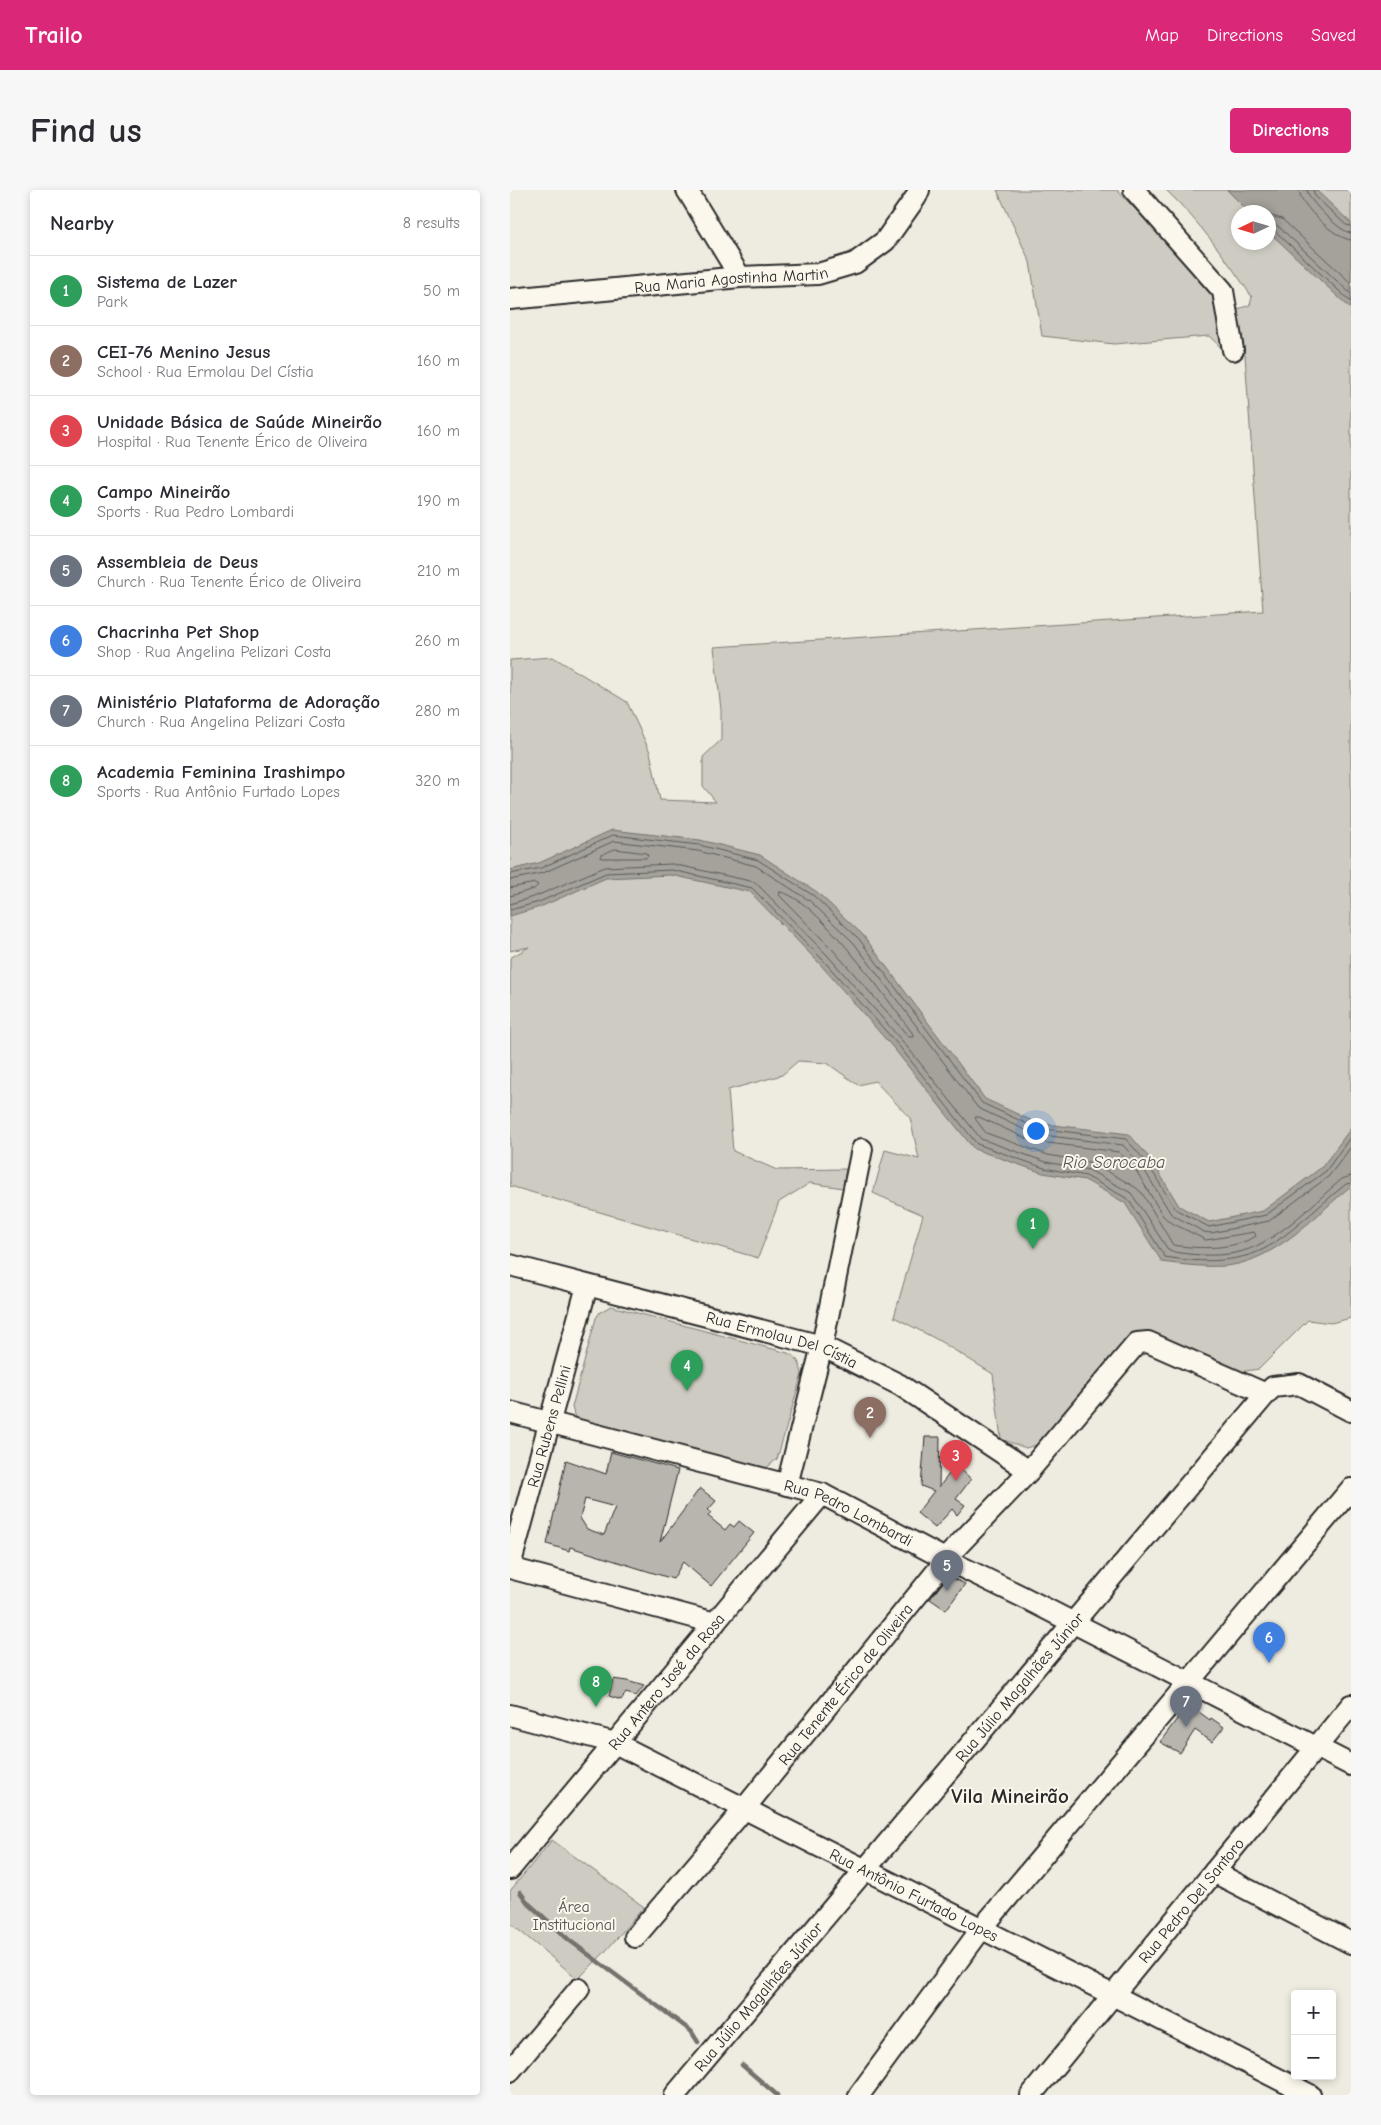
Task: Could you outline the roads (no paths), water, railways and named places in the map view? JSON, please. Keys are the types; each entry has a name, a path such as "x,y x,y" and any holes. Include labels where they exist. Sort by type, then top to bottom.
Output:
{"street":[{"path":"687,190 740,277"},
{"name":"Rua Maria Agostinha Martin","path":"510,299 740,277 818,274 855,263 885,241 919,190"},
{"path":"1134,190 1223,291 1233,350"},
{"path":"786,1485 822,1346 862,1149"},
{"name":"Rua Ermolau Del Cístia","path":"510,1265 822,1346 900,1385 1029,1471"},
{"name":"Rua Rubens Pellini","path":"510,1567 587,1286"},
{"name":"Rua Tenente Érico de Oliveira","path":"635,1937 743,1808 945,1559 1029,1471 1137,1343 1148,1342 1266,1394"},
{"path":"1266,1394 1273,1387 1299,1384 1351,1411"},
{"name":"Rua Júlio Magalhães Júnior","path":"675,2095 1266,1394"},
{"name":"Rua Pedro Lombardi","path":"510,1412 822,1494 945,1559 1351,1765"},
{"path":"859,2095 982,1928 1351,1489"},
{"name":"Rua Antero José da Rosa","path":"510,1870 822,1494"},
{"path":"510,1567 715,1623"},
{"name":"Rua Pedro Del Santoro","path":"1031,2095 1351,1704"},
{"name":"Rua Antônio Furtado Lopes","path":"510,1715 615,1743 1310,2095"},
{"path":"1214,1872 1351,1943"},
{"path":"510,2071 579,1989"}],"water":[{"path":"1227,190 1316,190 1351,223 1351,309 1276,239 1276,205 1242,205"},
{"name":"Rio Sorocaba","path":"612,830 700,840 760,855 817,892 863,935 985,1099 1037,1123 1129,1134 1152,1161 1179,1206 1209,1222 1263,1211 1322,1167 1351,1128 1351,1186 1285,1242 1254,1259 1238,1264 1221,1266 1162,1262 1125,1203 1085,1180 1043,1173 974,1149 895,1050 819,963 750,892 671,875 606,878 540,907 510,916 510,870 539,863"}],"waterway":[{"path":"520,1892 528,1903 569,1940 691,2031 698,2042"},
{"path":"742,2065 777,2095"}],"place":[{"name":"Sistema de Lazer","path":"1033,1249"},
{"name":"Campo Mineirão","path":"687,1391"},
{"name":"CEI-76 Menino Jesus","path":"870,1438"},
{"name":"Unidade Básica de Saúde Mineirão","path":"956,1481"},
{"name":"Assembleia de Deus","path":"947,1591"},
{"name":"Chacrinha Pet Shop","path":"1269,1663"},
{"name":"Academia Feminina Irashimpo","path":"596,1707"},
{"name":"Ministério Plataforma de Adoração","path":"1186,1727"}],"district":[{"name":"Vila Mineirão","path":"1010,1796"}],"park label":[{"name":"Área Institucional","path":"574,1915"}]}
